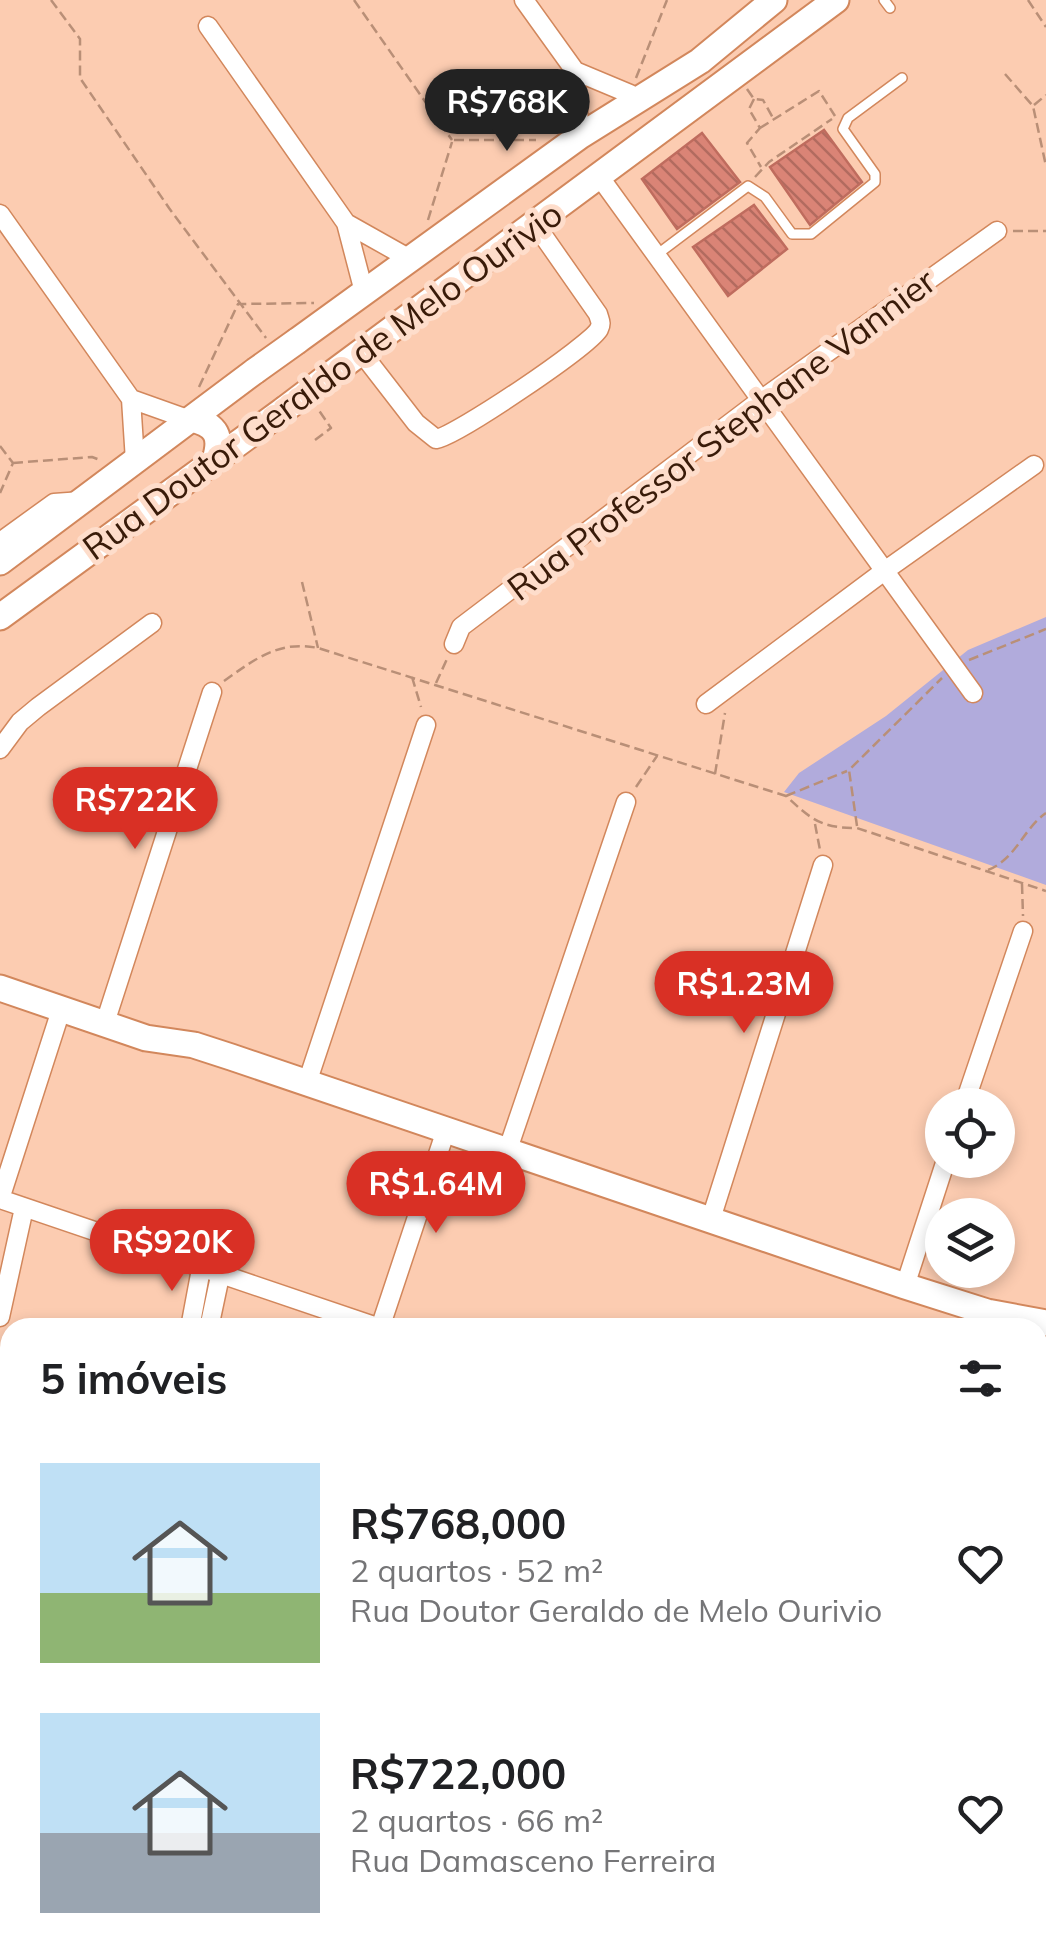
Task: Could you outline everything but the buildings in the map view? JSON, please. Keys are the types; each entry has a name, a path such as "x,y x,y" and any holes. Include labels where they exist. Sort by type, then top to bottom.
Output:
{"street":[{"path":"524,0 574,71 580,136"},
{"name":"Rua Doutor Geraldo de Melo Ourivio","path":"0,562 468,216 634,98 700,61 774,0"},
{"name":"Rua Doutor Geraldo de Melo Ourivio","path":"0,617 598,176 818,4"},
{"path":"208,26 346,223 364,292"},
{"path":"574,71 634,98"},
{"path":"598,176 972,693"},
{"path":"361,352 416,423 436,439 467,426 586,342 599,328 598,314 527,229 508,230 499,222 496,210 502,192"},
{"path":"0,214 132,399 211,425 220,438 215,460"},
{"path":"468,216 488,244 484,261"},
{"path":"346,223 414,256"},
{"name":"Rua Professor Stephane Vannier","path":"454,644 461,627 758,402 996,231"},
{"path":"130,466 132,399"},
{"path":"706,704 1034,465"},
{"path":"0,542 54,503 82,500"},
{"path":"0,749 20,722 38,707 152,623"},
{"path":"104,1026 212,692"},
{"path":"307,1083 426,725"},
{"path":"508,1149 626,802"},
{"path":"710,1222 823,865"},
{"path":"970,1088 1024,931"},
{"path":"0,988 104,1026 146,1038 194,1045 508,1149 987,1318"},
{"path":"61,1010 0,1199 349,1318"},
{"path":"383,1318 446,1130"},
{"path":"905,1286 940,1178"},
{"path":"0,1317 24,1208"},
{"path":"192,1318 200,1269"},
{"path":"211,1318 220,1276"}],"lane":[{"path":"655,256 748,186 764,197 792,234 811,234 875,182 875,174 843,129 848,118 902,78"}],"path":[{"path":"51,0 80,39 80,78 263,334"},
{"path":"354,0 452,140"},
{"path":"634,98 667,0"},
{"path":"1028,0 1046,26"},
{"path":"1005,74 1033,106 1046,166"},
{"path":"746,88 754,98 763,100 774,119"},
{"path":"748,186 762,168 818,126 836,118 820,91 760,128 746,143 762,168"},
{"path":"1033,106 1046,94"},
{"path":"754,98 749,109 760,128"},
{"path":"452,140 539,140"},
{"path":"414,256 452,140"},
{"path":"996,231 1046,231"},
{"path":"238,304 313,303"},
{"path":"199,387 238,304"},
{"path":"0,446 12,463"},
{"path":"12,463 92,457 130,466"},
{"path":"0,493 12,463"},
{"path":"302,582 318,648"},
{"path":"786,796 848,770 953,667 1046,629"},
{"path":"212,692 224,680 277,649 296,643 318,648 786,796 814,822 857,828 1046,892"},
{"path":"436,683 454,644"},
{"path":"411,676 426,725"},
{"path":"715,776 728,687"},
{"path":"626,802 658,755"},
{"path":"848,770 857,828"},
{"path":"987,870 1002,865 1028,827 1046,813"},
{"path":"814,822 823,865"},
{"path":"1022,882 1024,931"}],"shaded area":[{"path":"1046,617 1046,885 784,792 799,773 886,716 968,650"}]}
